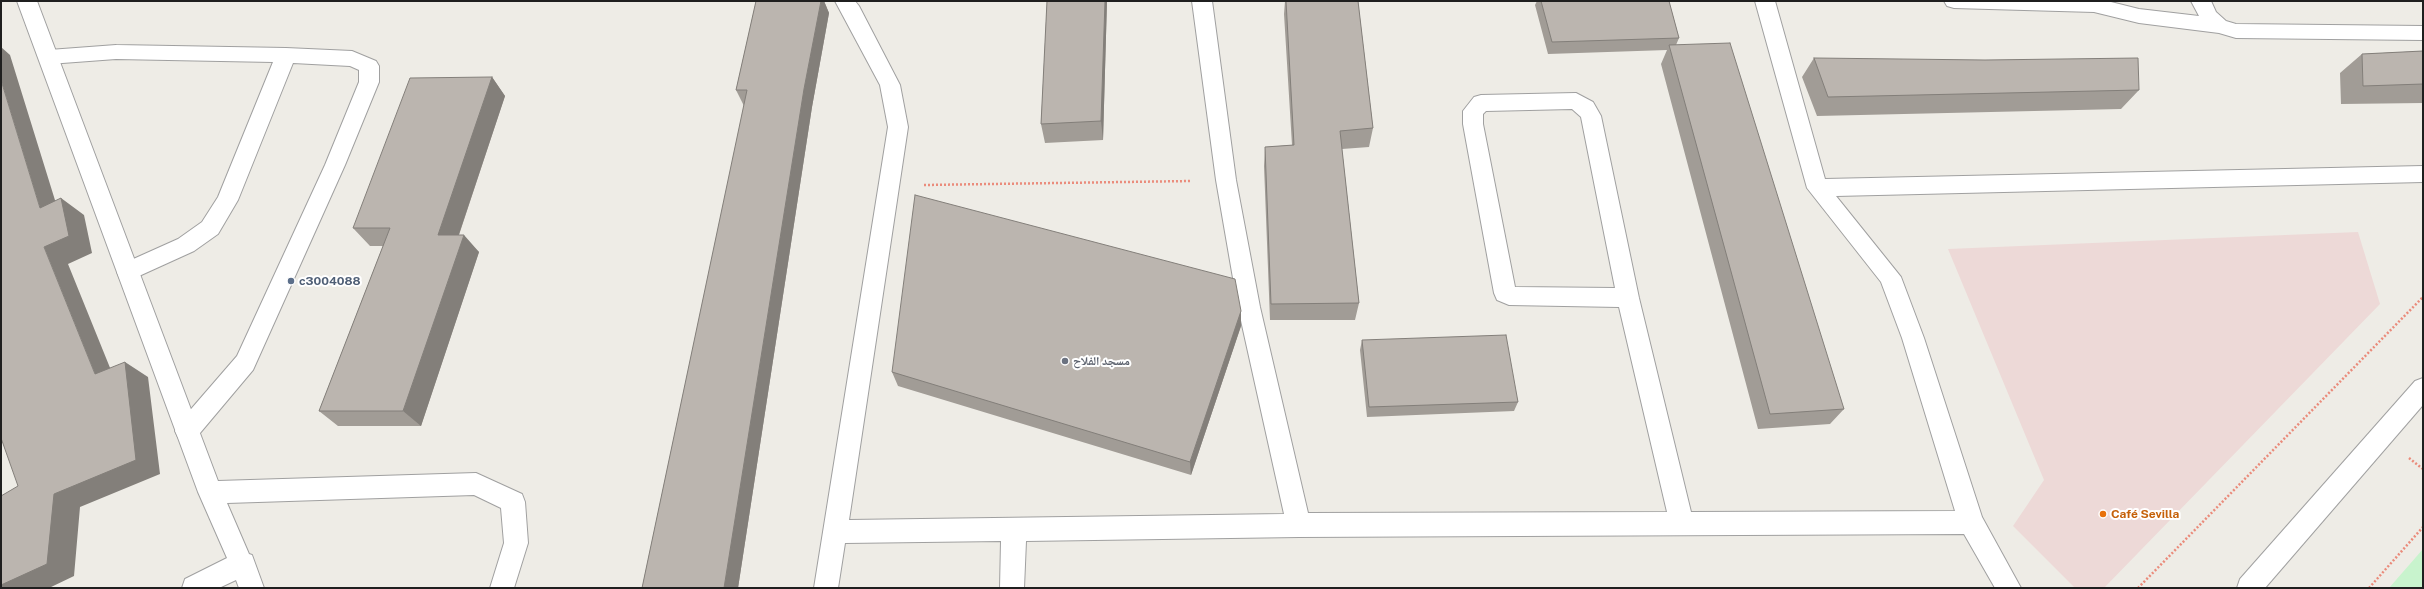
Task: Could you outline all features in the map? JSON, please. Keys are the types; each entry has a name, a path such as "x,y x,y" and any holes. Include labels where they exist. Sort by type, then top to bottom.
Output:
{"street":[{"path":"28,1 210,492 243,563 252,588"},
{"path":"826,588 836,532 898,127 890,84 852,11 845,1"},
{"path":"1202,1 1226,180 1249,307 1299,525"},
{"path":"1765,1 1817,188 1890,277 1913,338 1971,522 2009,588"},
{"path":"1954,1 2094,5 2139,16 2219,26 2236,31 2423,33"},
{"path":"2201,1 2210,17 2219,26"},
{"path":"49,57 116,52 286,55 352,59 369,66 369,82 335,165 245,363 187,431"},
{"path":"128,272 186,245 210,228 227,200 286,55"},
{"path":"1628,298 1509,296 1505,293 1473,124 1473,111 1481,103 1576,101 1586,108 1591,116 1628,298 1682,523"},
{"path":"1817,188 2423,174"},
{"path":"2249,588 2423,388"},
{"path":"210,492 476,484 513,502 516,543 502,588"},
{"path":"836,532 1299,525 1971,522"},
{"path":"1012,588 1014,530"},
{"path":"194,588 243,563"}],"path":[{"path":"888,186 1226,180"},
{"path":"2138,588 2423,297"},
{"path":"2369,588 2423,527"}],"shaded area":[{"path":"2358,232 2380,304 2104,588 2075,588 2013,526 2044,480 1948,249"}],"green space":[{"path":"2423,549 2423,588 2389,588"}],"building":[{"path":"756,1 821,1 804,89 724,588 642,588 747,90 736,90"},
{"path":"1047,1 1105,1 1101,121 1041,124"},
{"path":"1286,1 1358,1 1373,128 1340,131 1359,303 1271,304 1265,147 1294,145"},
{"path":"1541,1 1669,1 1679,38 1552,42"},
{"path":"1730,43 1844,409 1770,414 1669,45"},
{"path":"2423,51 2423,84 2363,86 2362,54"},
{"path":"1814,58 1985,60 2138,58 2139,90 1828,97"},
{"path":"492,77 438,235 464,235 403,411 319,411 390,228 353,228 410,78"},
{"path":"1,80 40,208 61,198 69,236 44,247 95,374 125,362 136,460 54,494 47,564 1,585 1,496 18,486 1,438"},
{"name":"مسجد الفلاح","path":"915,195 1235,279 1241,311 1190,462 892,372"},
{"path":"1506,335 1518,402 1369,407 1362,340"}],"place":[{"name":"c3004088","path":"291,281"},
{"name":"مسجد الفلاح","path":"1065,361"},
{"name":"Café Sevilla","path":"2103,514"}]}
